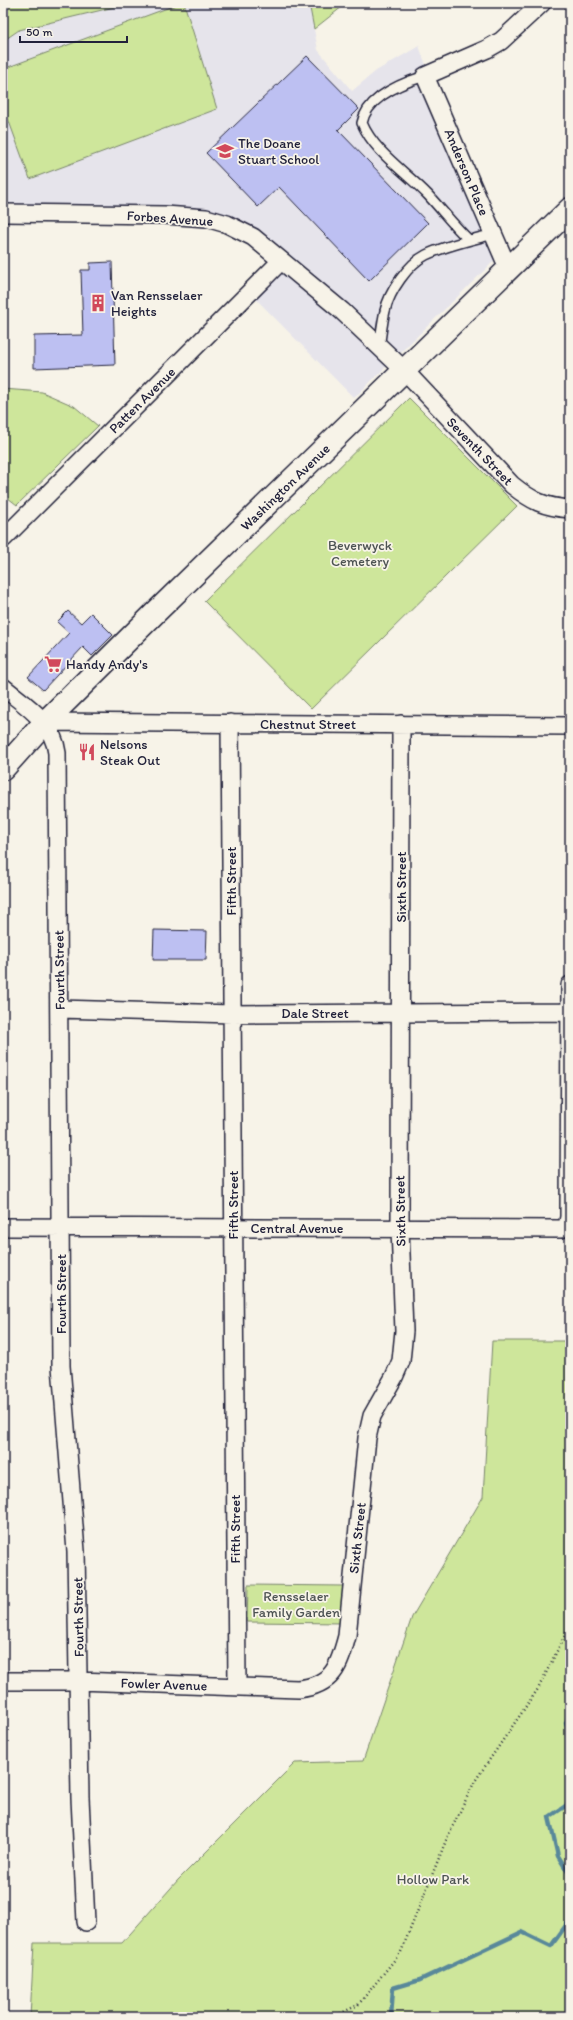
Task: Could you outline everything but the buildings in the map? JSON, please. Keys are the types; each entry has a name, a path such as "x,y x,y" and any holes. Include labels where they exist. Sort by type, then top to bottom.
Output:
{"street":[{"path":"425,76 487,50 501,41 542,3"},
{"name":"Anderson Place","path":"425,76 508,268"},
{"name":"Washington Avenue","path":"3,769 45,722 570,209"},
{"name":"Forbes Avenue","path":"3,213 165,215 206,218 227,224 253,237 342,311 379,348 404,370"},
{"name":"Patten Avenue","path":"3,539 281,261"},
{"name":"Seventh Street","path":"404,370 512,485 529,499 550,507 570,510"},
{"name":"Fourth Street","path":"3,687 45,722 56,743 57,753 60,1009 61,1366 76,1551 80,1798 86,1922"},
{"name":"Chestnut Street","path":"45,722 570,726"},
{"name":"Fifth Street","path":"230,723 237,1686"},
{"name":"Sixth Street","path":"324,1682 335,1669 343,1652 347,1636 367,1438 372,1416 394,1377 401,1361 404,1331 400,1228 401,724"},
{"path":"570,985 570,1012"},
{"name":"Dale Street","path":"60,1009 232,1014 570,1012"},
{"name":"Central Avenue","path":"3,1227 561,1229 567,1227 569,1217 570,1012"},
{"name":"Fowler Avenue","path":"3,1681 79,1681 298,1689 313,1688 324,1682"}],"lane":[{"path":"425,76 389,91 372,104 363,116 362,123 371,141 443,210 457,230 469,240"},
{"path":"379,348 385,310 392,291 407,271 424,256 469,240 494,234"}],"path":[{"path":"333,2017 358,2005 401,1952 447,1838 475,1781 538,1688 570,1625"}],"shaded area":[{"name":"The Doane Stuart School","path":"131,3 309,3 318,50 352,91 376,71 419,46 426,65 423,95 495,260 354,398 256,299 292,259 259,232 3,206 3,41 19,30"}],"green space":[{"path":"3,3 131,3 19,30 3,41"},
{"path":"184,3 217,109 30,179 3,105 3,69"},
{"path":"309,3 347,3 314,29"},
{"path":"3,389 42,392 74,406 98,426 17,505 3,494"},
{"name":"Beverwyck Cemetery","path":"409,398 517,506 311,709 204,601"},
{"name":"Hollow Park","path":"492,1341 570,1341 570,2017 30,2017 34,1943 122,1943 178,1880 295,1763 363,1761 412,1617 483,1497"},
{"name":"Rensselaer Family Garden","path":"248,1585 344,1586 343,1623 247,1622"}],"waterway":[{"path":"570,1713 566,1723 570,1736"},
{"path":"570,1803 549,1817 558,1856 570,1875"},
{"path":"391,2017 393,1988 420,1980 522,1932 551,1946 570,1920"}],"place":[{"name":"The Doane Stuart School","path":"225,151"},
{"name":"Van Rensselaer Heights","path":"98,303"},
{"name":"Handy Andy's","path":"53,664"},
{"name":"Nelsons Steak Out","path":"87,752"}]}
